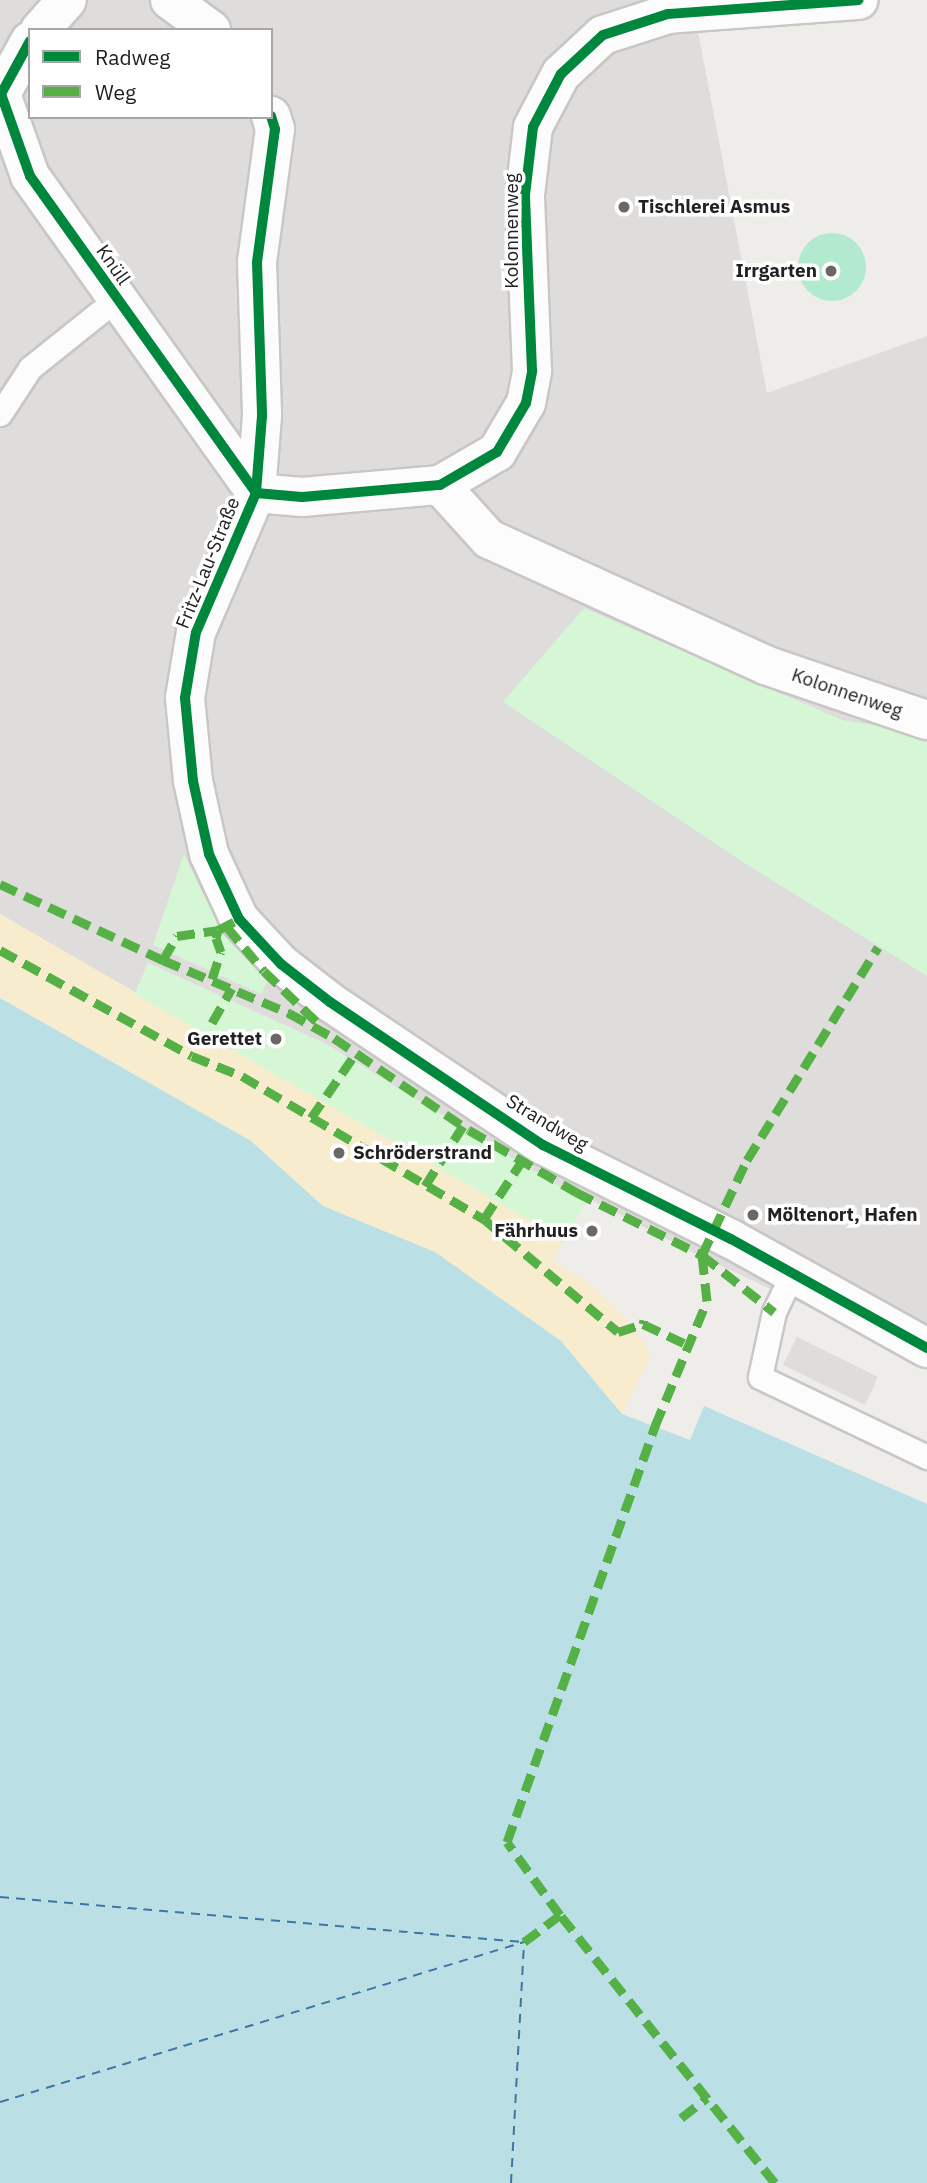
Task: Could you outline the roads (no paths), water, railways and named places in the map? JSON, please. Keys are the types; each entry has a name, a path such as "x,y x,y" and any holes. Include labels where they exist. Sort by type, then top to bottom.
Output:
{"street":[{"path":"42,28 67,0"},
{"path":"170,0 208,28"},
{"name":"Kolonnenweg","path":"256,493 302,497 392,492 440,485 497,452 526,403 532,371 525,195 533,127 561,74 603,35 668,14 858,0"},
{"name":"Knüll","path":"28,45 1,94 30,176 256,493"},
{"name":"Fritz-Lau-Straße","path":"209,855 193,781 185,698 196,632 256,493 262,416 257,262 275,129 272,119"},
{"name":"Kolonnenweg","path":"440,485 489,539 765,665 927,720"},
{"name":"Strandweg","path":"209,855 239,919 281,964 331,1002 543,1145 793,1272 927,1348"}],"lane":[{"name":"Knüll","path":"0,414 30,368 116,299"},
{"path":"793,1272 774,1312 760,1377 927,1457"}],"water":[{"path":"0,998 251,1141 323,1206 435,1252 561,1341 622,1414 690,1440 704,1406 927,1504 927,2183 0,2183"}],"place":[{"name":"Tischlerei Asmus","path":"624,207"},
{"name":"Irrgarten","path":"831,271"},
{"name":"Gerettet","path":"276,1039"},
{"name":"Schröderstrand","path":"339,1153"},
{"name":"Möltenort, Hafen","path":"753,1215"},
{"name":"Fährhuus","path":"592,1231"}]}
